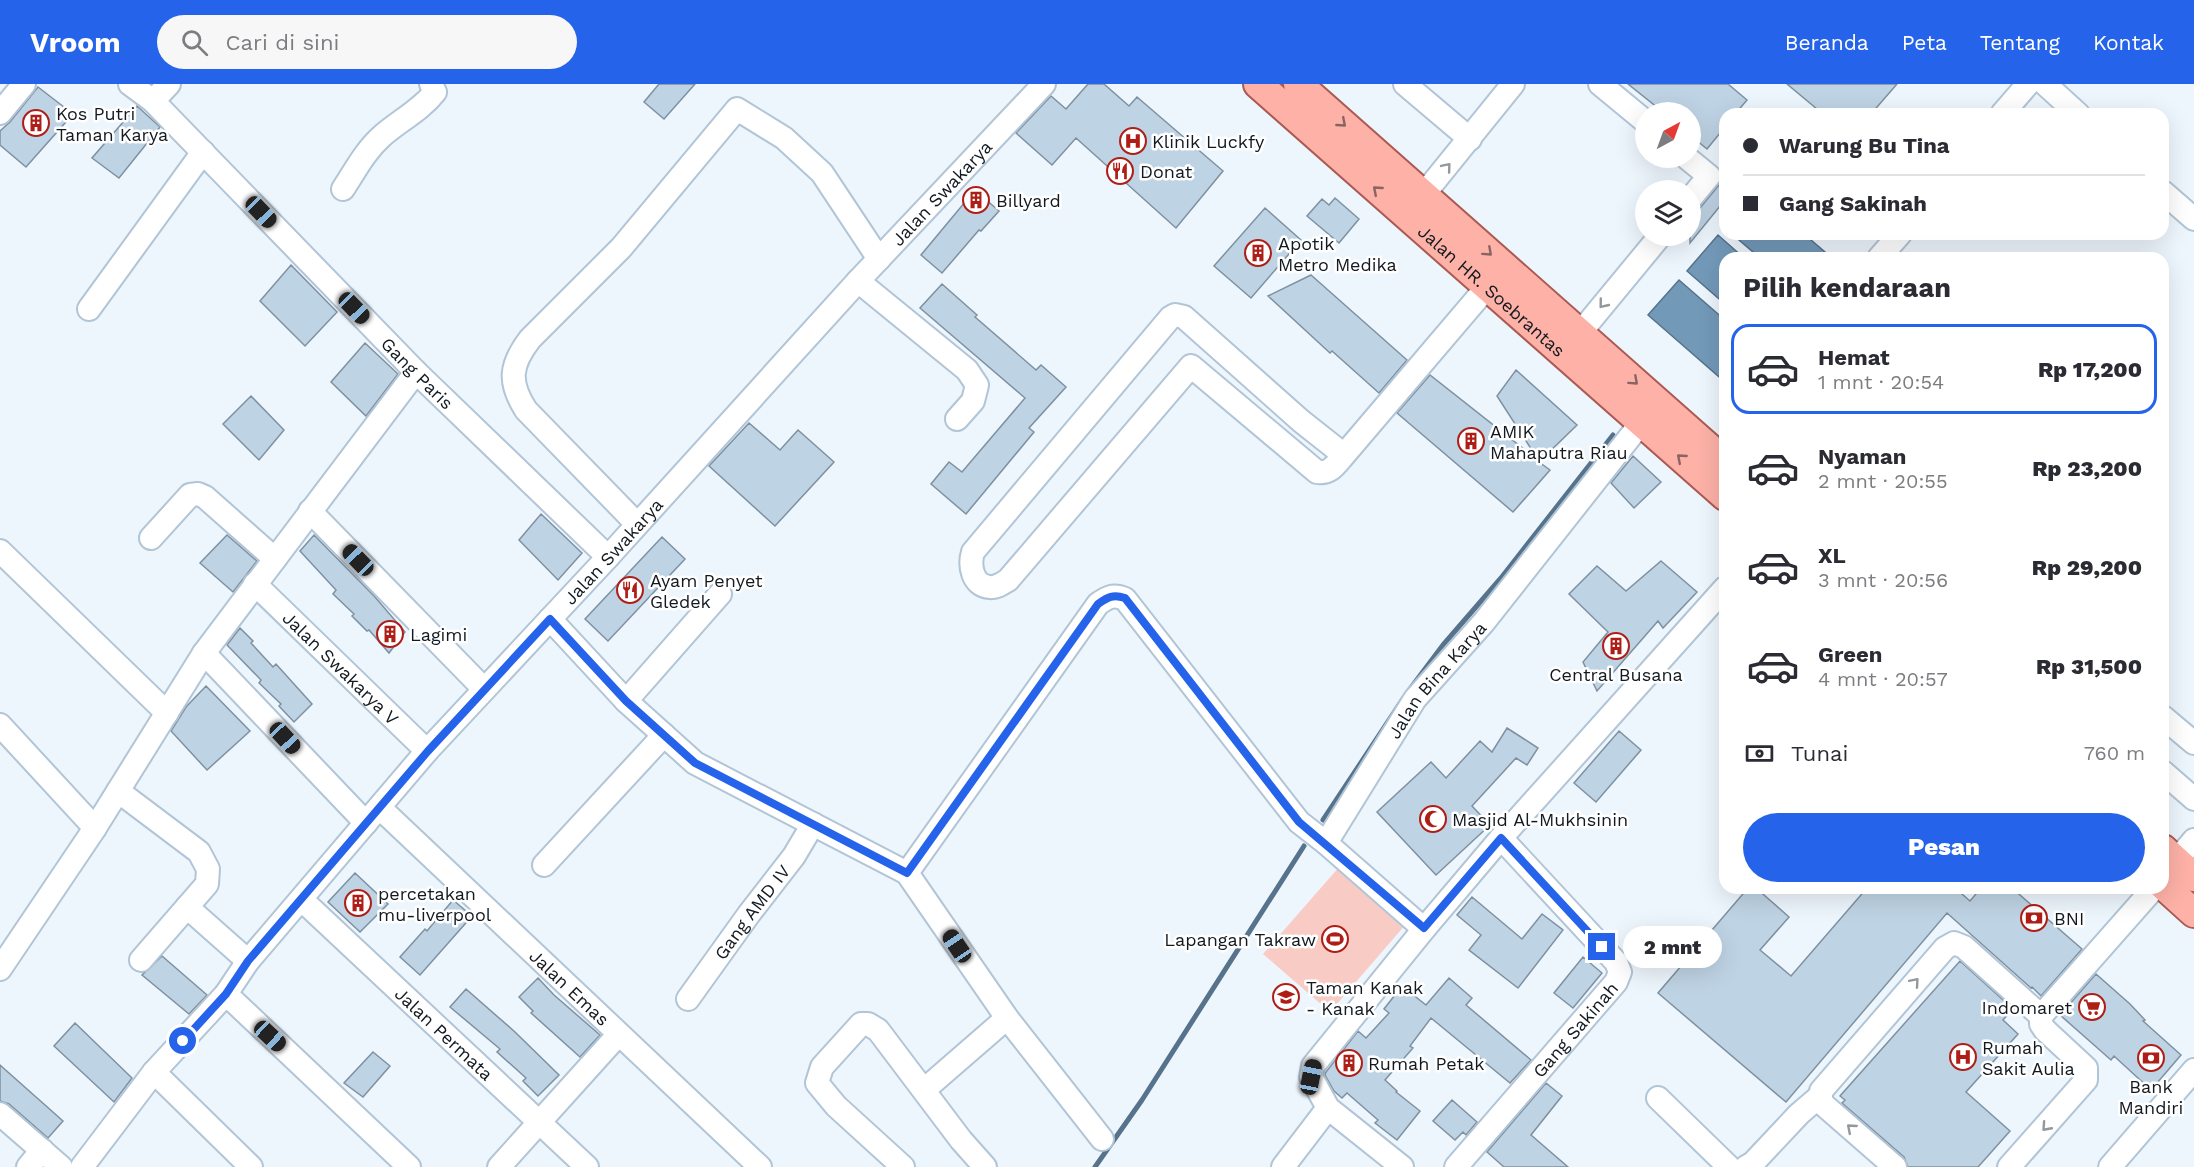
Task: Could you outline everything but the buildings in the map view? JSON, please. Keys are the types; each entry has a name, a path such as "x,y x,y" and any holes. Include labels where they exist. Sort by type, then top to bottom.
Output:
{"main road":[{"name":"Jalan HR. Soebrantas","path":"1258,84 1580,333 1719,449"},
{"name":"Jalan HR. Soebrantas","path":"1298,84 1415,205 1487,287 1719,491"},
{"path":"2178,862 2194,913"}],"street":[{"path":"0,113 24,84"},
{"name":"Gang Paris","path":"130,84 153,101 416,372 608,557"},
{"path":"153,101 169,84"},
{"path":"343,189 374,144 429,100 435,92 431,84"},
{"name":"Jalan Swakarya","path":"89,1164 154,1072 226,994 248,961 428,751 608,557 858,281 1044,84"},
{"path":"1405,84 1470,140"},
{"path":"1415,205 1470,140 1513,84"},
{"path":"1600,84 1635,113"},
{"path":"2007,108 2028,84"},
{"path":"2045,84 2071,108"},
{"path":"638,524 526,410 518,398 514,383 514,364 530,339 621,248 737,109 784,138 822,173 879,259"},
{"path":"89,309 203,152"},
{"path":"1699,168 1709,176 1701,186"},
{"path":"2169,197 2194,219"},
{"path":"1884,252 1895,240"},
{"path":"1580,333 1652,246"},
{"path":"858,281 967,370 977,385 973,401 957,419"},
{"path":"1191,366 1317,472 1324,473 1331,470 1487,287"},
{"path":"1211,341 1008,580 989,588 980,584 974,576 970,563 973,552 1170,318 1176,315 1184,317 1211,341 1301,421 1344,455"},
{"path":"0,969 95,828 204,653 416,372"},
{"name":"Jalan Bina Karya","path":"1326,843 1415,699 1484,622 1641,423"},
{"path":"151,538 190,495 198,494 205,496 275,559"},
{"path":"310,511 484,689"},
{"path":"0,551 167,713"},
{"name":"Jalan Swakarya V","path":"255,584 428,751"},
{"path":"626,701 720,594"},
{"path":"907,873 1098,604 1108,596 1117,595 1125,598 1299,822 1424,928"},
{"path":"1402,1167 1328,1108 1311,1077 1314,1066 1424,928 1501,838 1719,595"},
{"path":"550,619 626,701 695,763 907,873 1007,1018 1102,1139"},
{"name":"Jalan Emas","path":"204,653 373,815 618,1035 760,1167"},
{"path":"2169,722 2194,743"},
{"path":"3,734 95,828"},
{"path":"544,865 664,735"},
{"path":"2169,777 2194,799"},
{"path":"118,791 199,852 208,869 207,884 141,960"},
{"name":"Gang AMD IV","path":"688,999 794,856 813,824"},
{"name":"Gang Sakinah","path":"1456,1167 1616,982 1620,972 1616,962 1501,838"},
{"path":"2009,1167 2083,1086 2087,1074 2086,1068 2045,1030 2041,1024 2041,1016 2149,894"},
{"name":"Jalan Permata","path":"302,900 587,1167"},
{"path":"187,907 248,961"},
{"path":"1746,1167 1754,1163 1799,1114 1820,1096 1823,1086 1949,945 1954,943 1964,947 2041,1016"},
{"path":"226,994 409,1167"},
{"path":"924,1090 1007,1018"},
{"path":"903,1167 826,1095 817,1083 822,1067 861,1024 868,1024 878,1030 985,1167"},
{"path":"499,1167 618,1035"},
{"path":"2110,1167 2194,1070"},
{"path":"154,1072 251,1167"},
{"path":"1820,1096 1825,1106 1895,1167"},
{"path":"1658,1098 1729,1167"},
{"path":"1282,1167 1328,1108"},
{"path":"0,1114 35,1159 61,1167"}],"shaded area":[{"name":"Lapangan Takraw","path":"1340,866 1406,924 1330,1012 1263,954"}],"water":[{"path":"1718,235 1719,240 1724,240 1737,252 1719,252 1719,299 1687,271"},
{"path":"1739,240 1811,240 1825,252 1753,252"},
{"path":"1679,280 1719,315 1719,377 1648,315"}],"waterway":[{"path":"1410,689 1613,435"},
{"path":"1323,820 1403,699"},
{"path":"1095,1167 1142,1100 1304,846"}],"place":[{"name":"Kos Putri Taman Karya","path":"36,123"},
{"name":"Klinik Luckfy","path":"1133,141"},
{"name":"Donat","path":"1120,171"},
{"name":"Billyard","path":"976,200"},
{"name":"Apotik Metro Medika","path":"1258,253"},
{"name":"AMIK Mahaputra Riau","path":"1471,441"},
{"name":"Ayam Penyet Gledek","path":"630,590"},
{"name":"Lagimi","path":"390,634"},
{"name":"Central Busana","path":"1616,646"},
{"name":"Masjid Al-Mukhsinin","path":"1433,819"},
{"name":"percetakan mu-liverpool","path":"358,903"},
{"name":"BNI","path":"2034,918"},
{"name":"Lapangan Takraw","path":"1335,939"},
{"name":"Taman Kanak - Kanak","path":"1286,997"},
{"name":"Indomaret","path":"2092,1007"},
{"name":"Rumah Sakit Aulia","path":"1963,1057"},
{"name":"Bank Mandiri","path":"2151,1058"},
{"name":"Rumah Petak","path":"1349,1063"}],"route":[{"path":"183,1041 226,994 248,961 428,751 550,619 626,701 695,763 907,873 1098,604 1108,596 1117,595 1125,598 1299,822 1424,928 1501,838 1602,947"}]}
